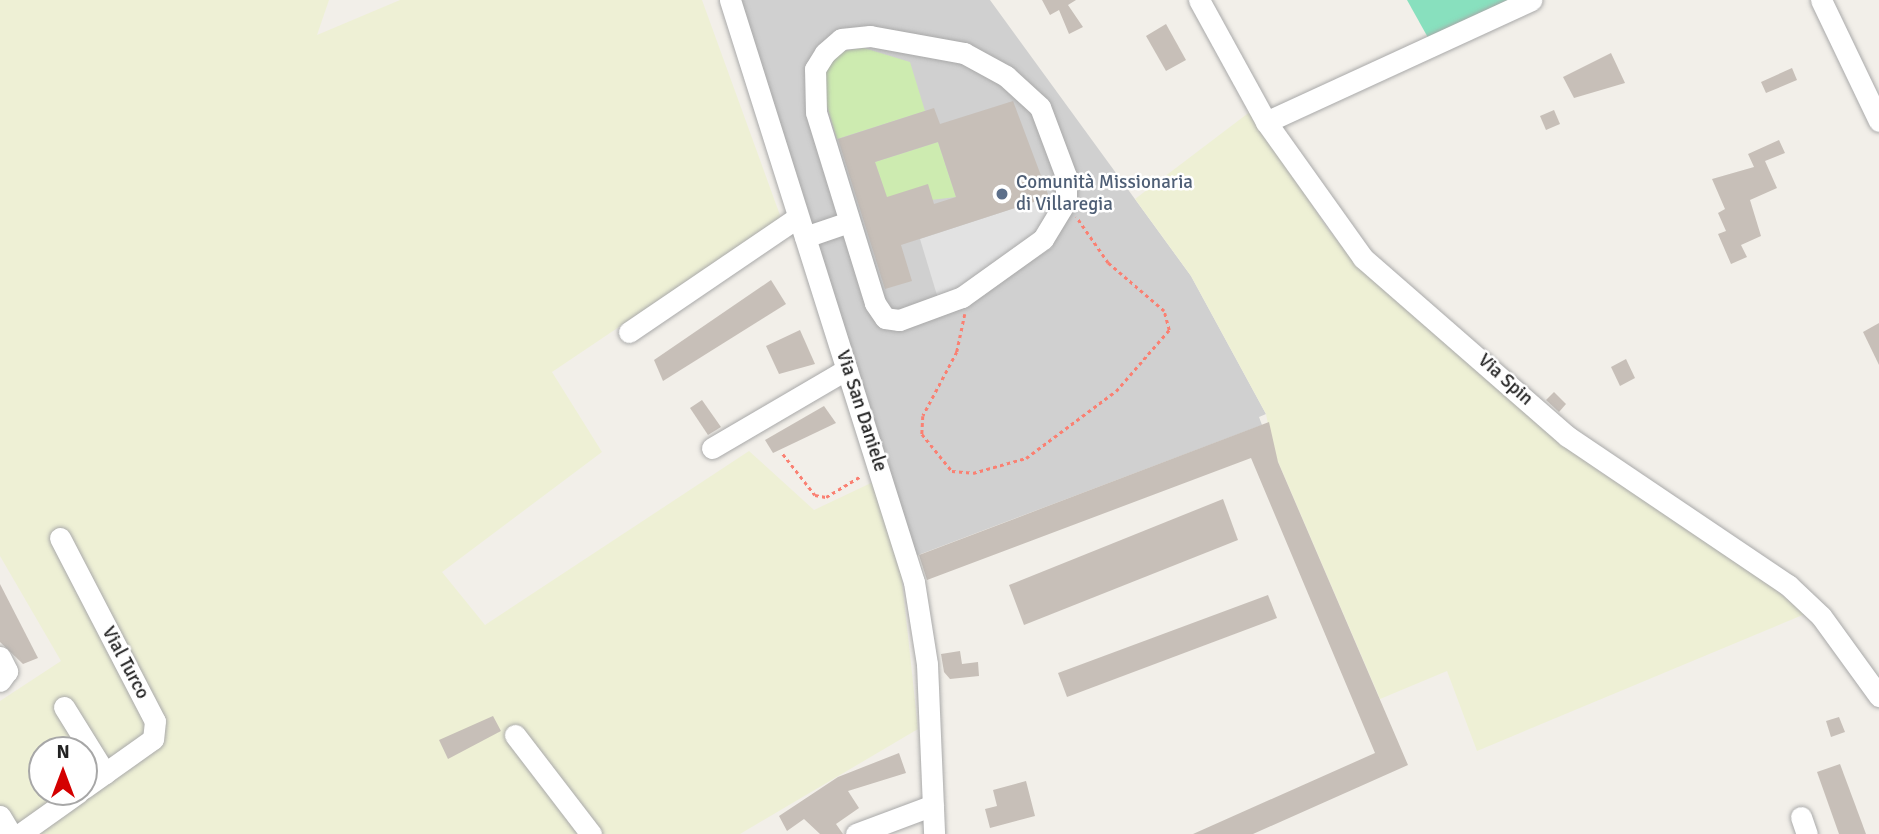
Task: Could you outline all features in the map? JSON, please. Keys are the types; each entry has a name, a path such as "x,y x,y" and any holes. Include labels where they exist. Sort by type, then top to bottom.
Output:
{"street":[{"name":"Via San Daniele","path":"730,0 878,464 923,630 934,834"},
{"name":"Via Spin","path":"1199,0 1266,122 1363,258 1577,444 1788,585 1821,615 1879,696"},
{"path":"1266,122 1531,0"},
{"path":"1821,0 1879,121"},
{"path":"870,36 964,53 1006,76 1040,107 1066,176 1066,201 1043,239 962,297 930,312 884,318 849,222 816,112 815,69 841,40 870,36"},
{"path":"629,332 801,227 849,222"},
{"path":"712,448 847,369"},
{"name":"Vial Turco","path":"60,538 155,721 153,739 98,778"},
{"path":"0,657 7,671 0,681"},
{"path":"64,707 105,773"},
{"path":"515,735 592,834"},
{"path":"856,834 933,805"},
{"path":"20,834 59,806"},
{"path":"0,816 11,834"}],"path":[{"path":"962,297 967,319 923,416 922,434 952,471 973,473 1026,458 1116,391 1169,330 1164,311 1108,263 1066,201"},
{"path":"783,454 805,488 826,497 878,464"}],"shaded area":[{"name":"Comunità Missionaria di Villaregia","path":"730,0 990,0 1191,276 1266,414 1259,417 1262,425 913,557"},
{"path":"1049,197 1066,201 1052,248 943,315 920,239"}],"green space":[{"path":"0,0 329,0 317,35 400,0 702,0 781,218 552,372 602,452 442,572 485,625 749,451 814,510 873,482 901,571 918,729 740,834 0,834 0,701 61,661 0,556"},
{"path":"1407,0 1510,0 1431,43"},
{"path":"864,48 910,62 925,111 837,139 825,99 825,66 836,52"},
{"path":"1251,111 1327,228 1361,269 1600,472 1722,546 1805,614 1477,751 1447,671 1380,699 1273,450 1266,414 1191,276 1135,199"},
{"path":"938,142 956,197 889,205 875,162"}],"building":[{"path":"1042,0 1076,0 1068,5 1083,27 1069,34 1059,10 1050,15"},
{"path":"1166,24 1186,60 1166,71 1146,36"},
{"path":"1611,53 1625,83 1574,98 1563,77"},
{"path":"1792,68 1797,80 1766,93 1761,82"},
{"name":"Comunità Missionaria di Villaregia","path":"1013,101 1049,197 901,245 912,281 885,289 838,139 934,108 940,124","holes":["938,142 956,197 934,204 928,184 887,197 875,162"]},
{"path":"1554,110 1560,124 1546,130 1540,116"},
{"path":"1779,140 1785,153 1765,161 1777,188 1750,200 1761,236 1741,245 1747,257 1731,264 1718,234 1726,231 1718,213 1725,209 1712,179 1754,167 1748,154"},
{"path":"771,280 786,304 663,381 654,360"},
{"path":"1879,323 1879,365 1863,332"},
{"path":"800,330 815,364 779,374 766,346"},
{"path":"1626,359 1635,378 1620,386 1611,367"},
{"path":"1554,392 1566,404 1559,412 1546,400"},
{"path":"702,400 721,427 708,435 690,408"},
{"path":"824,406 836,423 773,453 765,440"},
{"path":"1269,422 1278,462 1408,765 1253,834 1193,834 1375,753 1251,458 927,580 919,555"},
{"path":"1223,499 1238,540 1024,625 1009,585"},
{"path":"0,584 38,658 23,664 0,642"},
{"path":"1268,595 1277,618 1067,697 1058,673"},
{"path":"960,651 962,664 978,662 979,676 950,679 944,672 941,654"},
{"path":"493,716 501,731 448,759 439,740"},
{"path":"1839,717 1845,732 1831,737 1826,721"},
{"path":"899,753 906,773 848,791 859,808 836,824 843,834 820,834 804,819 787,831 779,816 838,777"},
{"path":"1840,764 1866,834 1839,834 1817,772"},
{"path":"1026,781 1035,816 990,828 985,809 997,806 993,790"}],"place":[{"name":"Comunità Missionaria di Villaregia","path":"1002,194"}]}
